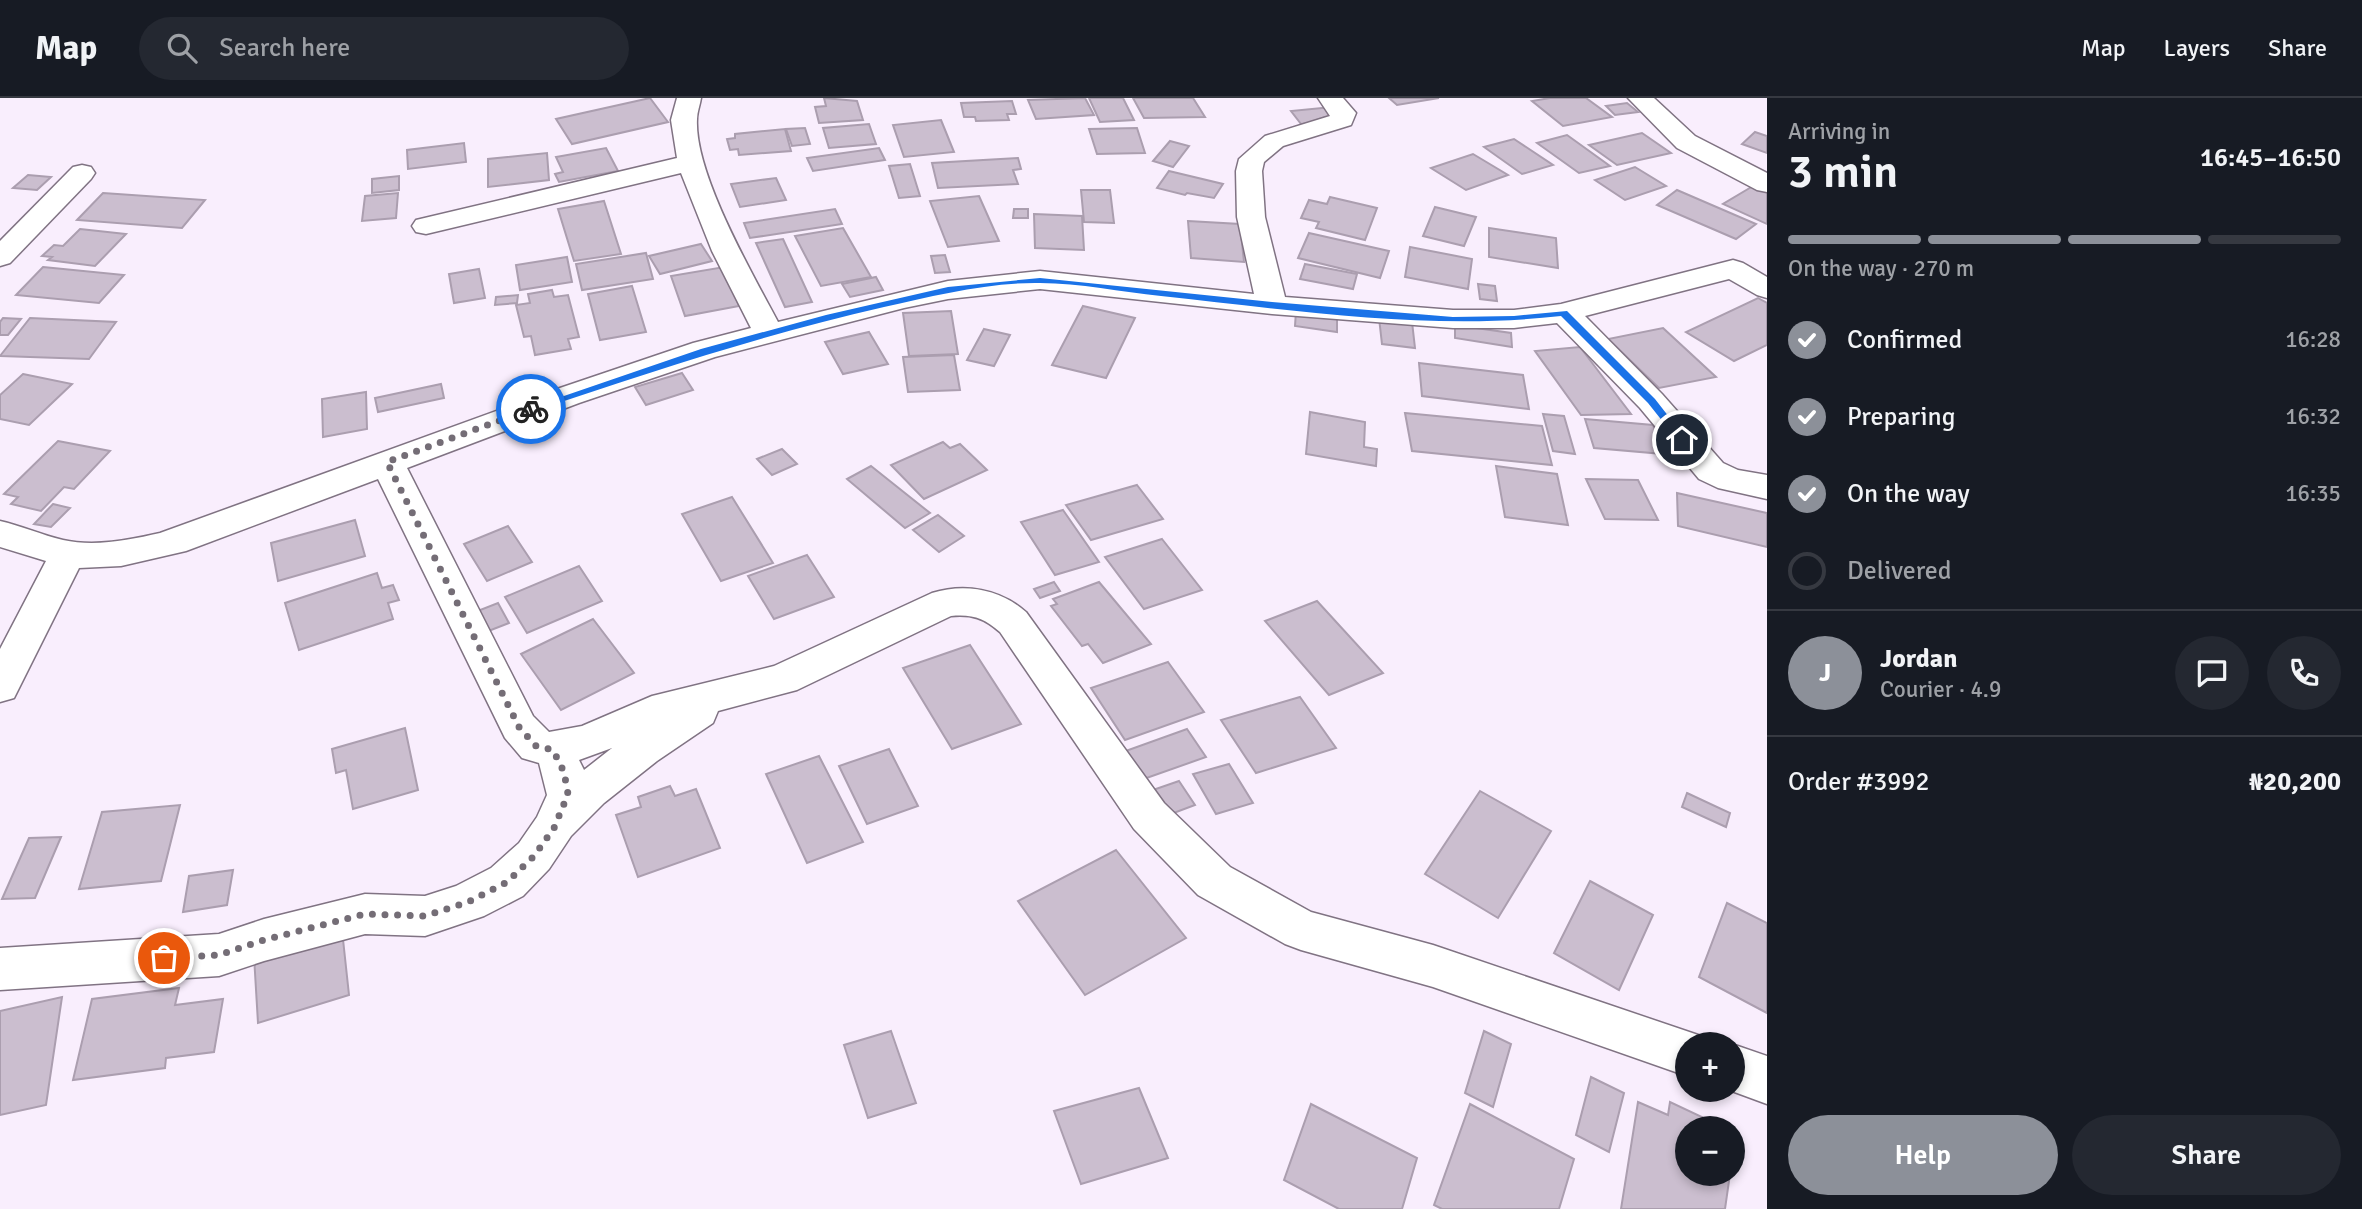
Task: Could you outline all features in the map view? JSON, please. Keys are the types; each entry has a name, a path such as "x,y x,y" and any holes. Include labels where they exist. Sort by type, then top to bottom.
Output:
{"street":[{"path":"689,98 683,116 693,178 769,333"},
{"path":"1272,305 1251,217 1249,171 1252,159 1274,141 1342,120 1343,113 1330,98"},
{"path":"1640,98 1686,142 1767,184"},
{"path":"426,226 691,163"},
{"path":"0,257 82,173"},
{"path":"0,534 68,554 108,555 173,542 580,391 704,351 902,299 1014,281 1040,280 1272,305 1453,319 1514,319 1564,313 1767,259"},
{"path":"1733,269 1767,289"},
{"path":"1564,313 1651,401 1711,471 1730,480 1767,487"},
{"path":"387,462 519,727 536,746 553,750 591,740 652,712 783,679 945,603 972,601 993,607 1013,622 1149,816 1214,881 1301,930 1433,966 1675,1049"},
{"path":"0,687 68,554"},
{"path":"0,969 219,955 264,940 365,914 425,916 468,902 507,882 534,856 581,796 621,762 727,694"},
{"path":"553,750 564,772 568,794 554,828"},
{"path":"1745,1072 1767,1080"}],"building":[{"path":"650,98 668,122 572,144 556,119"},
{"path":"824,98 857,101 863,120 819,123 815,107 826,106"},
{"path":"1085,98 1094,115 1036,119 1028,100"},
{"path":"1089,98 1123,98 1134,120 1100,122"},
{"path":"1133,98 1193,98 1205,117 1144,118"},
{"path":"1389,98 1439,98 1397,105"},
{"path":"1586,98 1612,117 1563,126 1532,101"},
{"path":"1012,101 1016,114 1007,114 1009,120 976,121 975,117 964,117 961,103"},
{"path":"1627,103 1638,112 1615,115 1606,106"},
{"path":"1332,107 1342,120 1301,124 1291,111"},
{"path":"941,120 954,152 904,157 893,125"},
{"path":"869,124 876,144 829,148 823,128"},
{"path":"805,128 810,144 792,146 786,129"},
{"path":"1137,128 1145,153 1097,154 1089,129"},
{"path":"785,129 791,151 739,155 738,149 730,150 727,139 735,138 735,134"},
{"path":"1755,132 1767,136 1767,153 1742,144"},
{"path":"1642,133 1671,153 1617,165 1589,145"},
{"path":"1567,135 1610,166 1579,173 1537,143"},
{"path":"1514,139 1553,165 1522,174 1484,147"},
{"path":"1170,141 1189,146 1173,167 1153,161"},
{"path":"464,143 466,162 408,169 407,150"},
{"path":"606,148 618,171 559,182 555,174 563,172 556,157"},
{"path":"879,148 885,160 813,171 807,158"},
{"path":"547,153 549,180 488,187 488,159"},
{"path":"1473,154 1508,175 1466,190 1431,168"},
{"path":"1018,158 1021,169 1013,170 1018,184 938,188 932,163"},
{"path":"910,164 920,196 899,198 889,166"},
{"path":"1635,167 1666,186 1625,200 1595,180"},
{"path":"1169,171 1223,184 1214,198 1157,188"},
{"path":"28,175 51,177 37,190 13,188"},
{"path":"399,176 399,190 372,193 372,179"},
{"path":"776,178 786,200 740,207 731,184"},
{"path":"1753,186 1767,192 1767,224 1723,204"},
{"path":"1081,190 1110,190 1114,223 1084,222"},
{"path":"1677,190 1756,224 1736,239 1657,205"},
{"path":"103,193 205,200 182,228 77,220"},
{"path":"398,193 396,218 362,221 365,196"},
{"path":"979,196 999,241 948,247 930,201"},
{"path":"1330,197 1377,208 1365,240 1316,228 1319,222 1301,218 1309,200 1327,204"},
{"path":"604,201 621,254 574,261 558,209"},
{"path":"1435,207 1476,217 1464,246 1423,236"},
{"path":"835,209 842,224 750,238 744,223"},
{"path":"1014,209 1028,209 1028,218 1013,218"},
{"path":"1034,214 1082,216 1084,250 1035,248"},
{"path":"1188,221 1240,224 1244,262 1191,258"},
{"path":"843,228 871,277 821,286 795,236"},
{"path":"1489,228 1556,238 1558,268 1489,257"},
{"path":"80,229 126,234 95,266 48,260 52,257 42,256 54,245 63,246"},
{"path":"1309,233 1389,251 1380,278 1298,258"},
{"path":"783,239 812,302 785,307 756,243"},
{"path":"701,244 712,261 660,274 649,256"},
{"path":"1410,247 1472,259 1468,289 1405,277"},
{"path":"646,253 653,279 582,290 576,264"},
{"path":"945,255 950,272 935,273 931,256"},
{"path":"567,257 572,282 520,290 516,265"},
{"path":"1305,264 1357,274 1353,289 1300,279"},
{"path":"43,267 124,275 99,303 16,295"},
{"path":"724,267 739,306 685,316 671,276"},
{"path":"479,269 485,298 454,303 449,274"},
{"path":"876,277 883,290 850,297 842,284"},
{"path":"1478,284 1495,286 1497,301 1480,299"},
{"path":"632,286 646,332 600,340 588,294"},
{"path":"552,290 554,297 568,295 579,337 568,339 571,349 535,355 531,336 524,337 516,305 530,303 528,294"},
{"path":"518,295 517,303 495,305 496,297"},
{"path":"1758,298 1767,303 1767,345 1734,361 1686,332"},
{"path":"1083,306 1135,318 1106,378 1052,365"},
{"path":"951,311 958,354 909,356 903,313"},
{"path":"1296,311 1337,316 1337,332 1295,326"},
{"path":"3,318 21,319 8,335 0,335 0,322"},
{"path":"30,318 116,322 89,359 0,356"},
{"path":"1379,318 1412,322 1415,348 1382,344"},
{"path":"1455,325 1511,333 1512,347 1455,338"},
{"path":"1663,328 1716,377 1659,388 1608,339"},
{"path":"984,329 1010,335 994,366 967,360"},
{"path":"869,332 888,364 843,374 825,342"},
{"path":"1580,347 1631,414 1581,415 1535,351"},
{"path":"954,355 960,390 908,392 903,357"},
{"path":"1419,363 1523,375 1529,409 1422,396"},
{"path":"682,373 693,390 646,405 635,387"},
{"path":"23,374 72,384 29,425 0,419 0,395"},
{"path":"441,384 444,398 378,412 375,398"},
{"path":"366,392 367,429 323,437 322,399"},
{"path":"1310,412 1365,422 1364,447 1377,449 1376,466 1306,454"},
{"path":"1405,413 1542,426 1552,465 1412,451"},
{"path":"1543,414 1564,416 1575,454 1553,451"},
{"path":"1585,419 1653,425 1664,454 1594,448"},
{"path":"58,441 110,451 74,489 64,487 41,511 11,504 18,497 4,494"},
{"path":"943,442 950,448 960,444 987,470 924,499 891,465"},
{"path":"782,449 797,464 772,475 757,459"},
{"path":"871,466 930,513 905,528 847,479"},
{"path":"1496,466 1557,474 1568,525 1505,517"},
{"path":"1586,479 1638,480 1658,520 1605,519"},
{"path":"1137,485 1163,519 1091,540 1066,505"},
{"path":"1677,493 1767,513 1767,547 1678,526"},
{"path":"732,497 773,563 721,581 682,514"},
{"path":"53,504 70,508 51,527 34,524"},
{"path":"1063,510 1099,562 1055,575 1021,522"},
{"path":"938,515 964,536 939,552 913,530"},
{"path":"355,520 365,556 278,581 271,543"},
{"path":"508,526 532,562 487,581 464,544"},
{"path":"1162,539 1202,590 1144,609 1105,557"},
{"path":"807,555 834,597 774,619 748,576"},
{"path":"579,566 602,601 527,633 505,597"},
{"path":"377,573 382,588 393,585 399,600 388,603 393,619 299,650 285,603"},
{"path":"1054,582 1060,591 1040,598 1034,589"},
{"path":"1099,582 1151,644 1103,663 1088,644 1082,646 1051,606 1057,604 1053,599"},
{"path":"1317,601 1383,673 1329,695 1265,621"},
{"path":"498,603 509,623 486,632 475,612"},
{"path":"593,619 634,673 561,710 521,654"},
{"path":"970,645 1021,724 952,749 903,668"},
{"path":"1168,662 1204,712 1125,740 1091,688"},
{"path":"1300,697 1336,748 1256,773 1221,720"},
{"path":"405,728 418,790 353,809 346,770 336,773 332,749"},
{"path":"1187,729 1206,757 1138,781 1120,753"},
{"path":"889,749 918,806 867,824 839,766"},
{"path":"819,756 863,842 807,863 766,774"},
{"path":"1229,764 1253,803 1216,814 1193,774"},
{"path":"1179,781 1195,805 1163,817 1147,792"},
{"path":"670,786 675,796 696,789 720,848 638,877 616,815 641,807 638,797"},
{"path":"1480,791 1551,831 1498,918 1425,874"},
{"path":"1687,793 1730,813 1726,827 1682,807"},
{"path":"180,805 161,881 79,889 102,812"},
{"path":"61,837 35,898 2,899 29,838"},
{"path":"1116,850 1186,938 1085,995 1018,901"},
{"path":"233,870 227,905 183,912 189,876"},
{"path":"1590,881 1653,915 1619,990 1554,953"},
{"path":"1727,903 1767,923 1767,1013 1699,977"},
{"path":"342,930 349,995 258,1023 254,956"},
{"path":"179,988 175,1005 223,999 214,1052 166,1058 165,1068 73,1080 92,999"},
{"path":"62,997 46,1105 0,1115 0,1011"},
{"path":"891,1031 916,1103 868,1118 844,1045"},
{"path":"1484,1031 1511,1044 1493,1107 1465,1093"},
{"path":"1591,1077 1624,1093 1609,1152 1576,1135"},
{"path":"1139,1088 1168,1158 1081,1184 1054,1111"},
{"path":"1638,1102 1668,1115 1670,1102 1700,1116 1675,1116 1675,1186 1728,1186 1725,1209 1621,1209"},
{"path":"1311,1104 1417,1158 1402,1209 1339,1209 1284,1180"},
{"path":"1470,1104 1574,1159 1559,1209 1442,1209 1434,1205"}],"way so far":[{"path":"164,958 219,955 264,940 365,914 425,916 468,902 507,882 534,856 554,828 568,794 564,772 553,750 536,746 519,727 387,462 531,409"}],"route":[{"path":"531,409 704,351 829,317 948,290 1040,280 1272,305 1453,319 1514,319 1564,313 1651,401 1682,440"}]}
